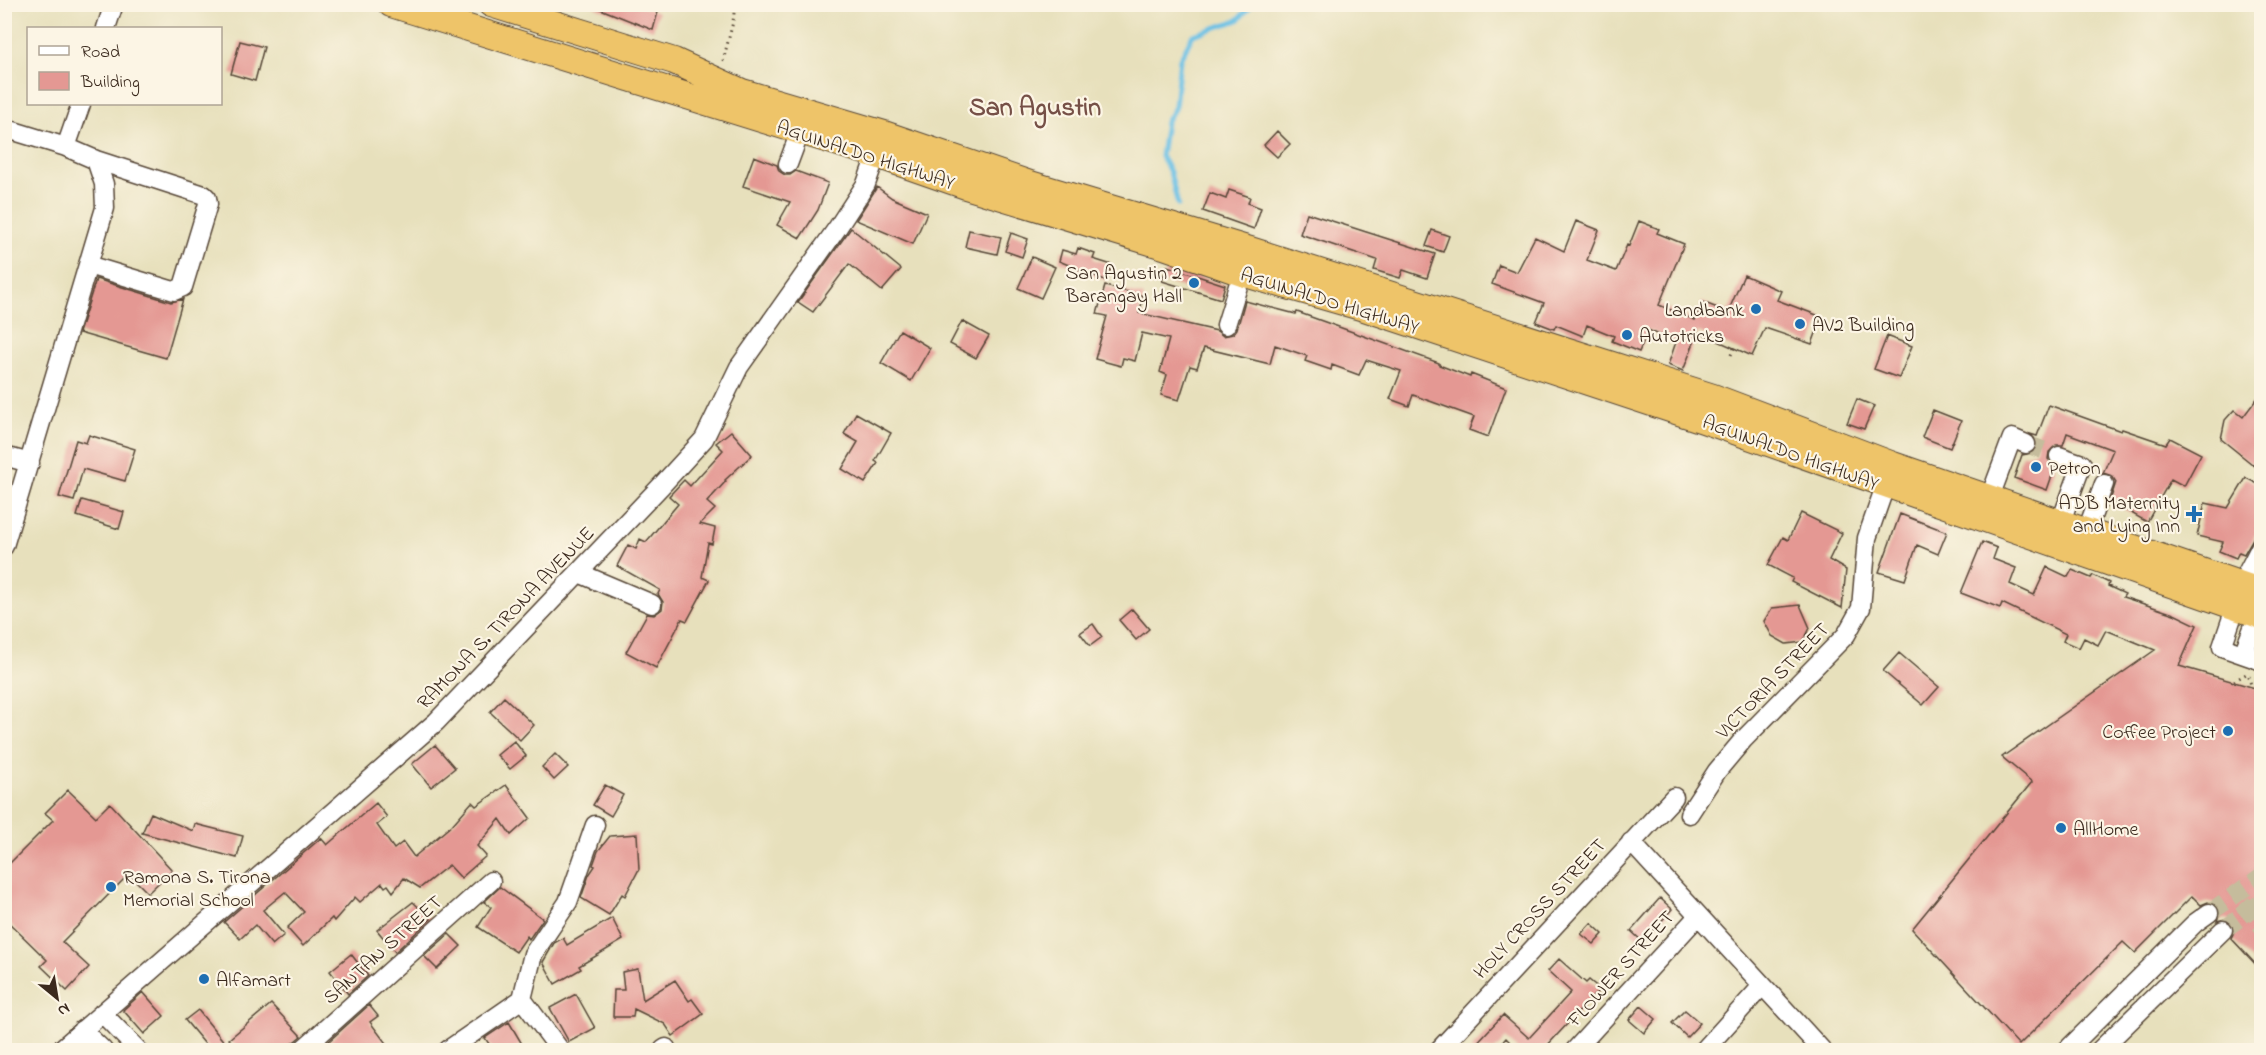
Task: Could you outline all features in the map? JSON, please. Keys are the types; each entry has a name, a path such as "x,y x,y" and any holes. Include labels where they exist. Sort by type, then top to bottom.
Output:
{"highway":[{"name":"AGUINALDO HIGHWAY","path":"391,4 800,132 880,145"},
{"name":"AGUINALDO HIGHWAY","path":"491,4 674,61 742,92 880,145 966,186 1164,246 1246,261 1368,299 1713,397 1889,475 1990,497 2057,532"},
{"name":"AGUINALDO HIGHWAY","path":"1368,299 1702,420 1889,475 2083,541 2252,603"}],"street":[{"path":"106,27 114,4"},
{"path":"66,147 81,105"},
{"path":"4,128 66,147 96,160 204,195 207,198 208,204 183,287 179,291 88,265"},
{"path":"788,164 800,132"},
{"name":"RAMONA S. TIRONA AVENUE","path":"60,1050 436,722 704,439 739,367 866,184 880,145"},
{"path":"4,546 105,208 104,184 96,160"},
{"path":"1226,326 1246,261"},
{"path":"1702,420 1713,397"},
{"path":"1990,497 2012,438 2026,444"},
{"path":"4,456 30,463"},
{"path":"2057,532 2082,464 2059,456"},
{"name":"VICTORIA STREET","path":"1689,814 1717,771 1743,740 1846,634 1861,608 1867,538 1889,475"},
{"path":"2083,541 2104,484"},
{"path":"2262,544 2243,654 2262,661"},
{"path":"579,573 652,604"},
{"name":"HOLY CROSS STREET","path":"1439,1050 1674,797"},
{"path":"448,1050 522,999 532,954 568,902 595,825"},
{"path":"1631,842 1822,1050"},
{"name":"SANTAN STREET","path":"302,1050 491,881"},
{"path":"2067,1050 2195,923 2209,913"},
{"name":"FLOWER STREET","path":"1575,1050 1698,916"},
{"path":"2100,1050 2223,930"},
{"path":"1704,1050 1762,986"},
{"path":"522,999 560,1050"},
{"path":"102,1013 138,1050"},
{"path":"82,1030 103,1050"}],"path":[{"path":"717,80 733,22 735,4"},
{"path":"1731,355 1734,348"},
{"path":"2234,681 2249,672 2251,686"}],"building":[{"path":"588,4 634,4 658,12 653,30"},
{"path":"240,41 264,47 255,81 231,74"},
{"path":"1277,131 1290,144 1277,157 1264,145"},
{"path":"754,156 777,165 779,171 785,175 796,171 828,183 818,210 800,238 777,225 790,202 743,186"},
{"path":"877,187 892,198 927,213 913,244 856,220"},
{"path":"1229,190 1250,197 1248,203 1261,208 1254,229 1203,211 1210,193 1226,199"},
{"path":"1307,213 1435,254 1427,278 1403,270 1400,278 1374,270 1377,260 1300,234"},
{"path":"1576,221 1599,230 1587,260 1616,271 1639,221 1659,229 1657,233 1684,244 1659,305 1695,320 1702,302 1728,312 1744,275 1781,291 1777,300 1822,317 1812,344 1765,328 1752,356 1698,332 1683,371 1668,365 1676,342 1648,330 1639,352 1612,341 1614,336 1587,325 1583,336 1556,325 1554,329 1536,322 1544,303 1492,284 1499,265 1517,272 1535,237 1564,251"},
{"path":"851,228 901,269 882,291 849,264 813,312 798,302"},
{"path":"969,230 1001,237 997,254 965,247"},
{"path":"1432,230 1449,236 1443,252 1426,246"},
{"path":"1011,233 1028,239 1022,257 1005,251"},
{"path":"1078,248 1095,254 1093,259 1112,265 1107,281 1059,261 1062,250 1076,254"},
{"path":"1032,257 1055,267 1041,298 1018,288"},
{"name":"San Agustin 2 Barangay Hall","path":"1167,266 1225,285 1221,299 1162,281"},
{"path":"96,279 171,302 183,299 166,358 79,333"},
{"path":"1105,286 1144,296 1139,313 1217,331 1223,336 1233,334 1237,329 1245,301 1296,314 1297,312 1439,363 1439,365 1470,377 1471,374 1506,388 1488,437 1469,430 1474,417 1413,395 1409,406 1390,399 1401,371 1366,360 1359,375 1332,365 1331,370 1305,361 1307,356 1275,345 1270,364 1204,348 1197,368 1190,366 1179,400 1161,395 1167,375 1160,372 1169,339 1142,333 1135,361 1123,358 1121,366 1095,359 1107,316 1097,314"},
{"path":"962,321 989,336 976,358 950,344"},
{"path":"900,330 930,348 911,381 881,363"},
{"path":"1887,336 1912,346 1899,378 1874,369"},
{"path":"2262,392 2262,472 2221,439 2225,420 2234,410 2243,417"},
{"path":"1857,399 1874,406 1864,429 1847,423"},
{"path":"2049,405 2121,431 2122,429 2166,444 2170,438 2201,454 2184,486 2171,479 2147,522 2110,501 2116,482 2112,476 2103,473 2113,450 2067,433 2063,445 2056,445 2049,452 2048,459 2055,467 2047,490 2014,478 2022,455 2032,453 2036,449 2037,442 2030,434 2037,436"},
{"path":"1933,410 1961,421 1950,448 1922,437"},
{"path":"856,413 891,433 875,461 878,463 865,483 842,469 858,442 844,434"},
{"path":"731,431 752,455 725,480 707,502 715,509 700,524 715,528 712,544 708,543 702,577 709,580 687,621 682,619 656,668 626,652 647,614 654,615 662,609 663,602 658,594 660,590 617,566 628,545 636,549 640,539 646,542 678,504 669,496 684,480 690,486 723,450 716,443"},
{"path":"89,435 135,449 125,481 83,469 74,501 59,497 76,440 86,443"},
{"path":"2246,478 2262,486 2262,533 2255,535 2244,554 2239,552 2236,558 2219,551 2223,542 2197,536 2205,503 2228,508"},
{"path":"82,500 124,512 119,529 77,516"},
{"path":"1801,513 1842,533 1829,560 1846,570 1842,608 1791,582 1793,578 1768,565 1783,537 1788,540"},
{"path":"1900,514 1947,532 1938,554 1917,545 1905,580 1879,572"},
{"path":"1982,542 1997,548 1993,559 2016,568 2010,584 2034,595 2047,567 2068,577 2072,570 2091,578 2093,575 2109,583 2108,586 2125,594 2123,597 2174,614 2197,625 2179,666 2262,690 2262,971 2231,938 2234,932 2231,923 2225,919 2217,921 2220,912 2218,906 2208,902 2201,905 2192,896 2135,953 2123,942 2019,1045 1912,929 2032,782 2002,757 2155,650 2106,630 2098,645 2084,638 2079,648 2063,641 2066,634 2002,603 2000,608 1961,593"},
{"path":"1800,605 1810,628 1803,642 1786,644 1772,636 1764,621 1772,608"},
{"path":"1132,609 1149,629 1136,640 1119,620"},
{"path":"1093,624 1102,637 1090,646 1080,633"},
{"path":"1899,653 1939,687 1923,705 1883,671"},
{"path":"504,697 534,725 520,740 490,712"},
{"path":"514,741 526,756 510,769 497,755"},
{"path":"435,745 455,768 431,787 412,764"},
{"path":"555,754 568,767 554,780 542,767"},
{"path":"506,785 530,818 511,835 500,819 477,846 486,856 461,878 449,865 420,888 404,878 393,892 388,885 385,887 382,883 360,902 355,897 334,921 332,918 303,946 287,928 304,912 285,892 263,910 284,935 272,945 255,925 240,939 224,922 321,838 327,845 376,803 387,817 377,825 394,849 403,842 414,857 452,825 472,802 476,806"},
{"path":"605,785 623,795 611,816 593,805"},
{"path":"68,790 96,817 110,803 172,870 148,893 129,874 62,942 89,967 67,991 41,966 47,960 4,918 4,869 53,820 45,813"},
{"path":"151,813 193,831 195,824 243,836 237,858 142,833"},
{"path":"637,834 639,869 625,896 622,894 609,915 581,898 589,875 595,866 593,865 598,851 610,836"},
{"path":"500,887 543,919 529,939 527,936 516,952 478,927 491,907 484,902"},
{"path":"1660,898 1672,909 1643,942 1631,931"},
{"path":"413,902 431,919 395,952 377,930"},
{"path":"612,918 623,940 579,966 581,969 555,984 543,962 554,943 563,938 567,945"},
{"path":"1591,923 1603,934 1594,944 1581,934"},
{"path":"449,934 461,946 437,969 424,956"},
{"path":"351,954 368,976 348,994 330,971"},
{"path":"1559,959 1586,983 1589,980 1600,989 1543,1050 1518,1050 1506,1038 1495,1050 1470,1050 1503,1015 1529,1038 1571,992 1548,971"},
{"path":"638,969 643,1000 675,980 689,1001 692,999 703,1014 673,1036 665,1024 634,1009 633,1017 613,1017 614,990 624,990 622,972"},
{"path":"143,992 164,1016 144,1034 123,1010"},
{"path":"576,994 595,1028 569,1042 550,1008"},
{"path":"271,1004 301,1036 284,1050 239,1050 229,1039"},
{"path":"369,1005 378,1016 370,1022 391,1050 335,1050 328,1042"},
{"path":"1641,1006 1656,1019 1644,1033 1629,1020"},
{"path":"198,1010 225,1043 216,1050 210,1050 185,1020"},
{"path":"1685,1010 1700,1023 1687,1037 1672,1023"},
{"path":"509,1022 522,1044 511,1050 493,1050 485,1038"}],"waterway":[{"path":"1178,205 1170,172 1161,156 1166,122 1175,107 1180,59 1193,35 1238,20 1252,4"}],"tunnel":[{"path":"2026,444 2059,456"},
{"path":"2209,913 2262,876"},
{"path":"2223,930 2262,902"},
{"path":"2242,903 2262,926"}],"place":[{"name":"San Agustin 2 Barangay Hall","path":"1194,283"},
{"name":"Landbank","path":"1756,309"},
{"name":"AV2 Building","path":"1800,324"},
{"name":"Autotricks","path":"1627,335"},
{"name":"Petron","path":"2036,467"},
{"name":"ADB Maternity and Lying Inn","path":"2194,514"},
{"name":"Coffee Project","path":"2228,731"},
{"name":"AllHome","path":"2061,828"},
{"name":"Ramona S. Tirona Memorial School","path":"111,887"},
{"name":"Alfamart","path":"204,979"}],"district":[{"name":"San Agustin","path":"1035,106"}]}
